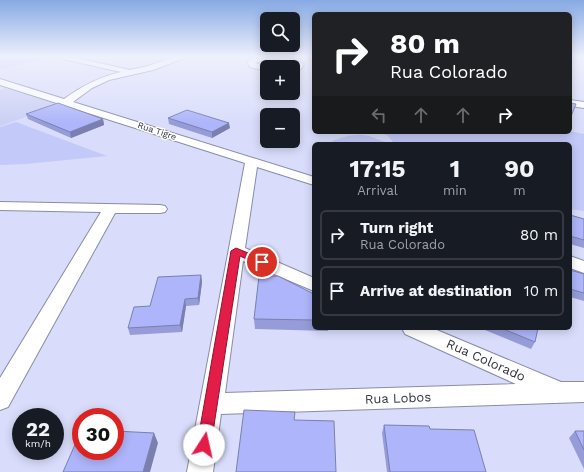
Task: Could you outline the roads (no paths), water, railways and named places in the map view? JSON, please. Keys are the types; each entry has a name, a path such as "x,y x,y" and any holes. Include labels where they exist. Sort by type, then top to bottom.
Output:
{"street":[{"path":"66,102 89,86 104,79"},
{"name":"Rua Tigre","path":"0,82 312,180"},
{"path":"572,103 584,105"},
{"path":"200,472 252,161"},
{"path":"0,206 160,209"},
{"path":"0,399 110,209"},
{"path":"236,251 312,284"},
{"path":"572,263 584,266"},
{"name":"Rua Colorado","path":"417,330 561,393"},
{"name":"Rua Lobos","path":"211,404 584,392"}]}
